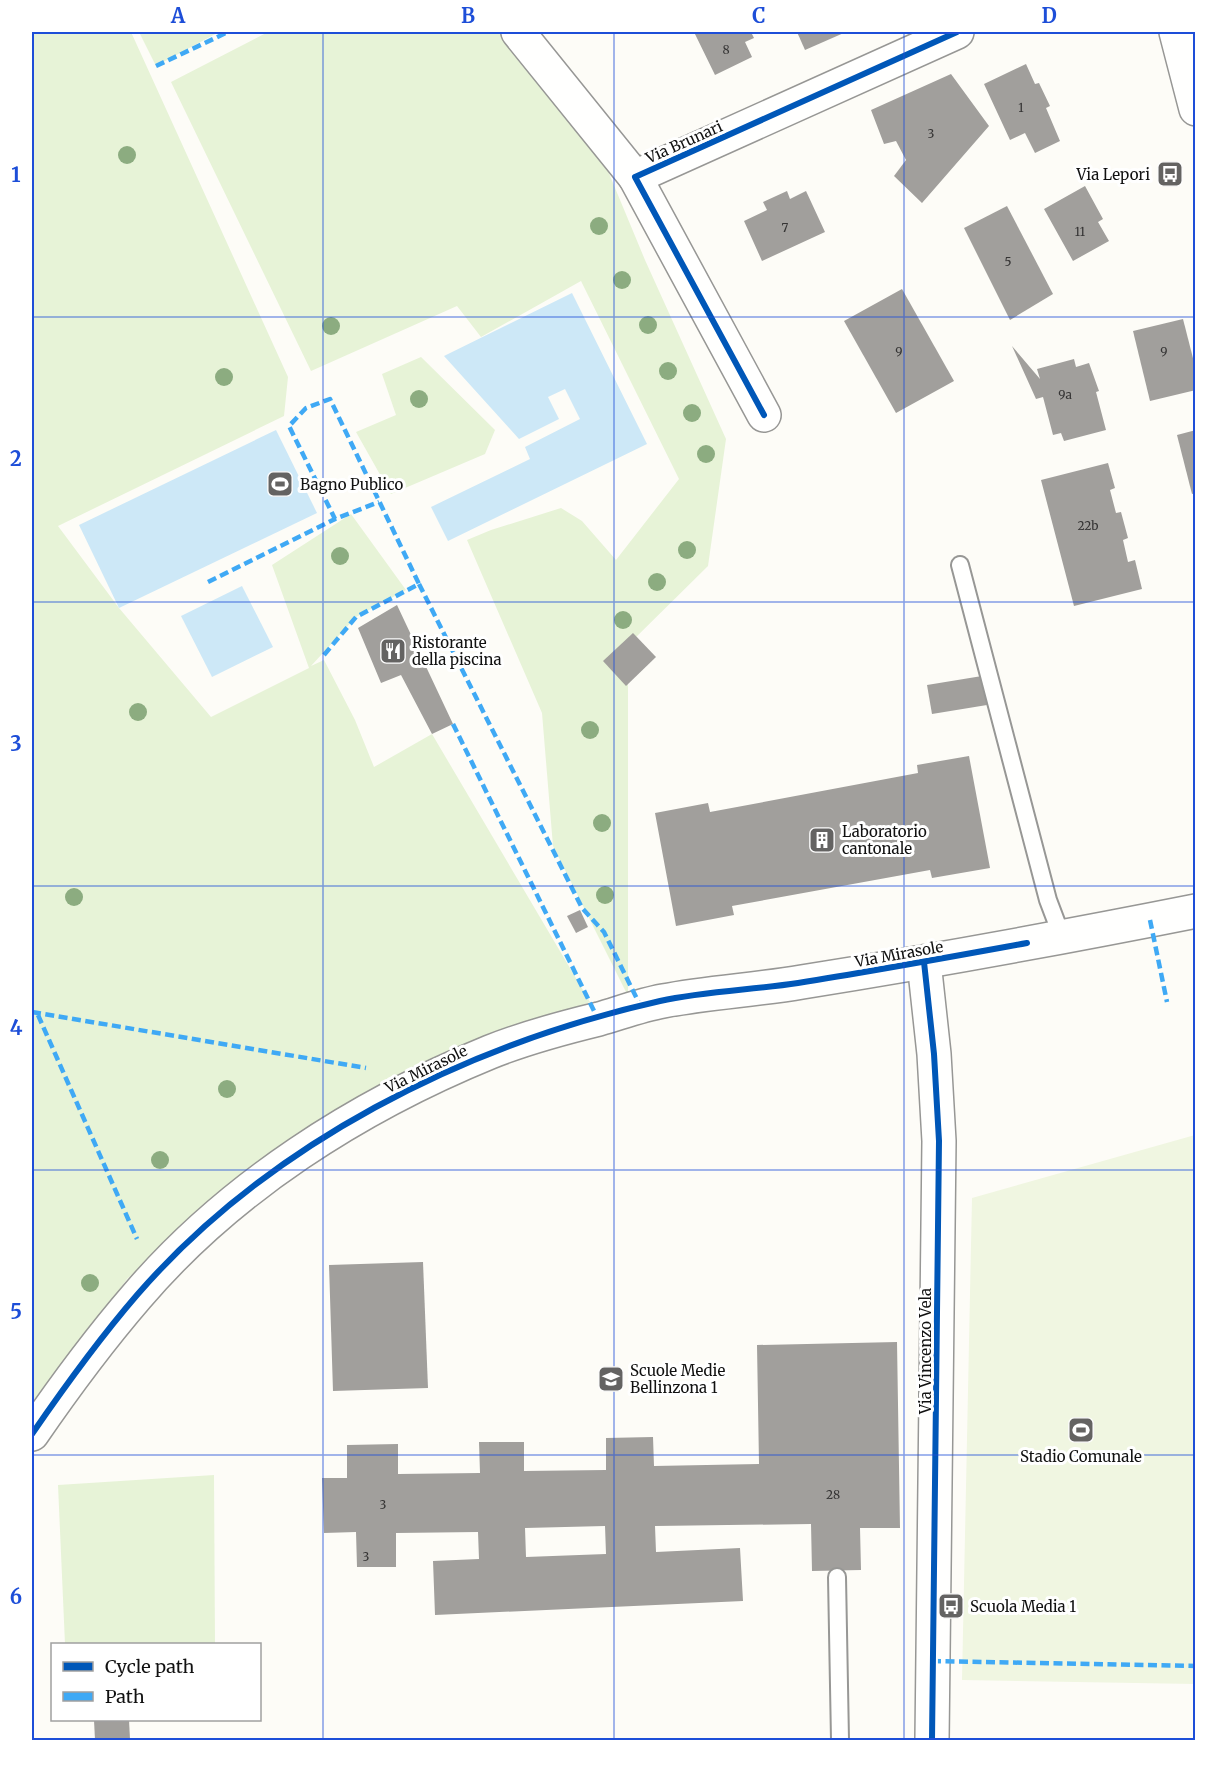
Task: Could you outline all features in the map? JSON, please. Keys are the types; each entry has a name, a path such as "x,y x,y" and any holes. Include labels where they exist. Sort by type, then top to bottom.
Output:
{"street":[{"path":"518,32 635,177"},
{"name":"Via Brunari","path":"764,415 635,177 957,32"},
{"path":"1176,32 1196,108"},
{"name":"Via Mirasole","path":"32,1434 75,1371 138,1294 201,1231 270,1174 378,1106 490,1052 566,1026 658,1002 924,962 1196,911"},
{"name":"Via Vincenzo Vela","path":"924,962 934,1054 939,1141 932,1740"}],"lane":[{"path":"960,566 1048,900 1062,937"},
{"path":"837,1577 840,1740"}],"green space":[{"path":"32,32 131,32 288,377 284,416 58,526 119,608 211,717 309,668 272,565 351,514 406,590 356,617 311,666 324,660 355,720 374,767 432,734 590,1002 409,1075 241,1176 127,1279 32,1413"},
{"path":"139,32 219,32 156,66"},
{"path":"268,32 499,32 608,171 645,260 726,439 708,566 628,645 628,996 553,846 542,713 467,540 561,508 582,521 616,560 679,479 581,281 481,337 457,306 311,371 171,82"},
{"path":"421,357 495,430 485,454 391,494 356,432 396,415 382,374"},
{"name":"Stadio Comunale","path":"1195,1135 1195,1684 962,1680 972,1198"},
{"path":"214,1475 215,1643 65,1643 58,1485"}],"water":[{"path":"572,293 647,444 448,541 431,507 530,459 525,447 580,419 565,389 548,397 559,419 519,439 444,356"},
{"path":"276,430 317,513 119,608 79,525"},
{"path":"242,586 273,647 212,677 181,616"}],"building":[{"path":"694,32 751,32 754,38 745,42 752,57 715,75"},
{"path":"797,32 846,32 805,50"},
{"path":"1026,64 1035,84 1039,83 1050,106 1046,108 1060,141 1035,153 1025,133 1010,140 984,84"},
{"path":"951,74 989,126 922,203 894,176 906,160 896,141 884,144 871,110"},
{"path":"1085,186 1103,219 1098,222 1109,241 1073,261 1044,209"},
{"path":"787,191 790,199 806,191 825,232 762,261 744,221 767,210 763,202"},
{"path":"1007,206 1053,294 1010,320 964,228"},
{"path":"902,289 954,381 896,413 844,321"},
{"path":"1183,319 1196,370 1196,390 1150,401 1133,331"},
{"path":"1012,346 1040,379 1037,369 1074,359 1076,367 1089,363 1099,391 1096,392 1106,430 1064,441 1061,433 1053,435 1043,397 1036,399"},
{"path":"1196,430 1196,493 1192,494 1177,435"},
{"path":"1108,463 1115,488 1110,490 1116,513 1121,512 1128,538 1123,540 1128,562 1135,560 1142,589 1074,606 1041,480"},
{"name":"Ristorante della piscina","path":"397,605 453,724 432,734 401,675 381,683 358,628"},
{"path":"633,633 656,657 626,686 603,661"},
{"path":"982,676 987,705 932,714 927,685"},
{"name":"Laboratorio cantonale","path":"969,756 990,868 932,878 930,870 732,906 734,915 676,926 655,813 708,803 710,812 918,773 917,765"},
{"path":"580,910 588,927 576,933 567,916"},
{"path":"423,1262 428,1388 333,1391 329,1265"},
{"path":"897,1342 900,1528 860,1528 861,1570 812,1571 811,1524 655,1526 656,1552 740,1548 743,1601 435,1615 433,1561 479,1559 478,1532 396,1533 396,1567 357,1567 356,1532 324,1533 322,1478 347,1478 347,1445 398,1444 398,1474 480,1473 479,1442 524,1442 524,1471 606,1470 606,1438 653,1437 654,1466 759,1464 757,1345","holes":["605,1526 606,1554 526,1557 525,1528"]},
{"path":"94,1721 129,1721 130,1739 95,1740"}],"marked path":[{"path":"156,66 228,32"},
{"path":"324,655 356,617 419,584 330,399 306,408 289,426 335,519 379,502"},
{"path":"208,582 335,519"},
{"path":"419,584 582,908 604,932 641,1007"},
{"path":"453,724 598,1019"},
{"path":"1150,920 1167,1002"},
{"path":"32,1012 366,1068"},
{"path":"38,1015 137,1239"},
{"path":"932,1661 1196,1666"}],"cycle path":[{"path":"764,415 635,177 957,32"},
{"path":"32,1434 123,1312 189,1241 247,1191 309,1147 375,1108 444,1073 515,1044 587,1020 660,1001 798,983 1027,943"},
{"path":"924,962 934,1054 939,1141 932,1740"}],"place":[{"name":"Via Lepori","path":"1170,174"},
{"name":"Bagno Publico","path":"280,484"},
{"name":"Ristorante della piscina","path":"393,651"},
{"name":"Laboratorio cantonale","path":"822,840"},
{"name":"Scuole Medie Bellinzona 1","path":"611,1379"},
{"name":"Stadio Comunale","path":"1081,1430"},
{"name":"Scuola Media 1","path":"951,1606"}]}
